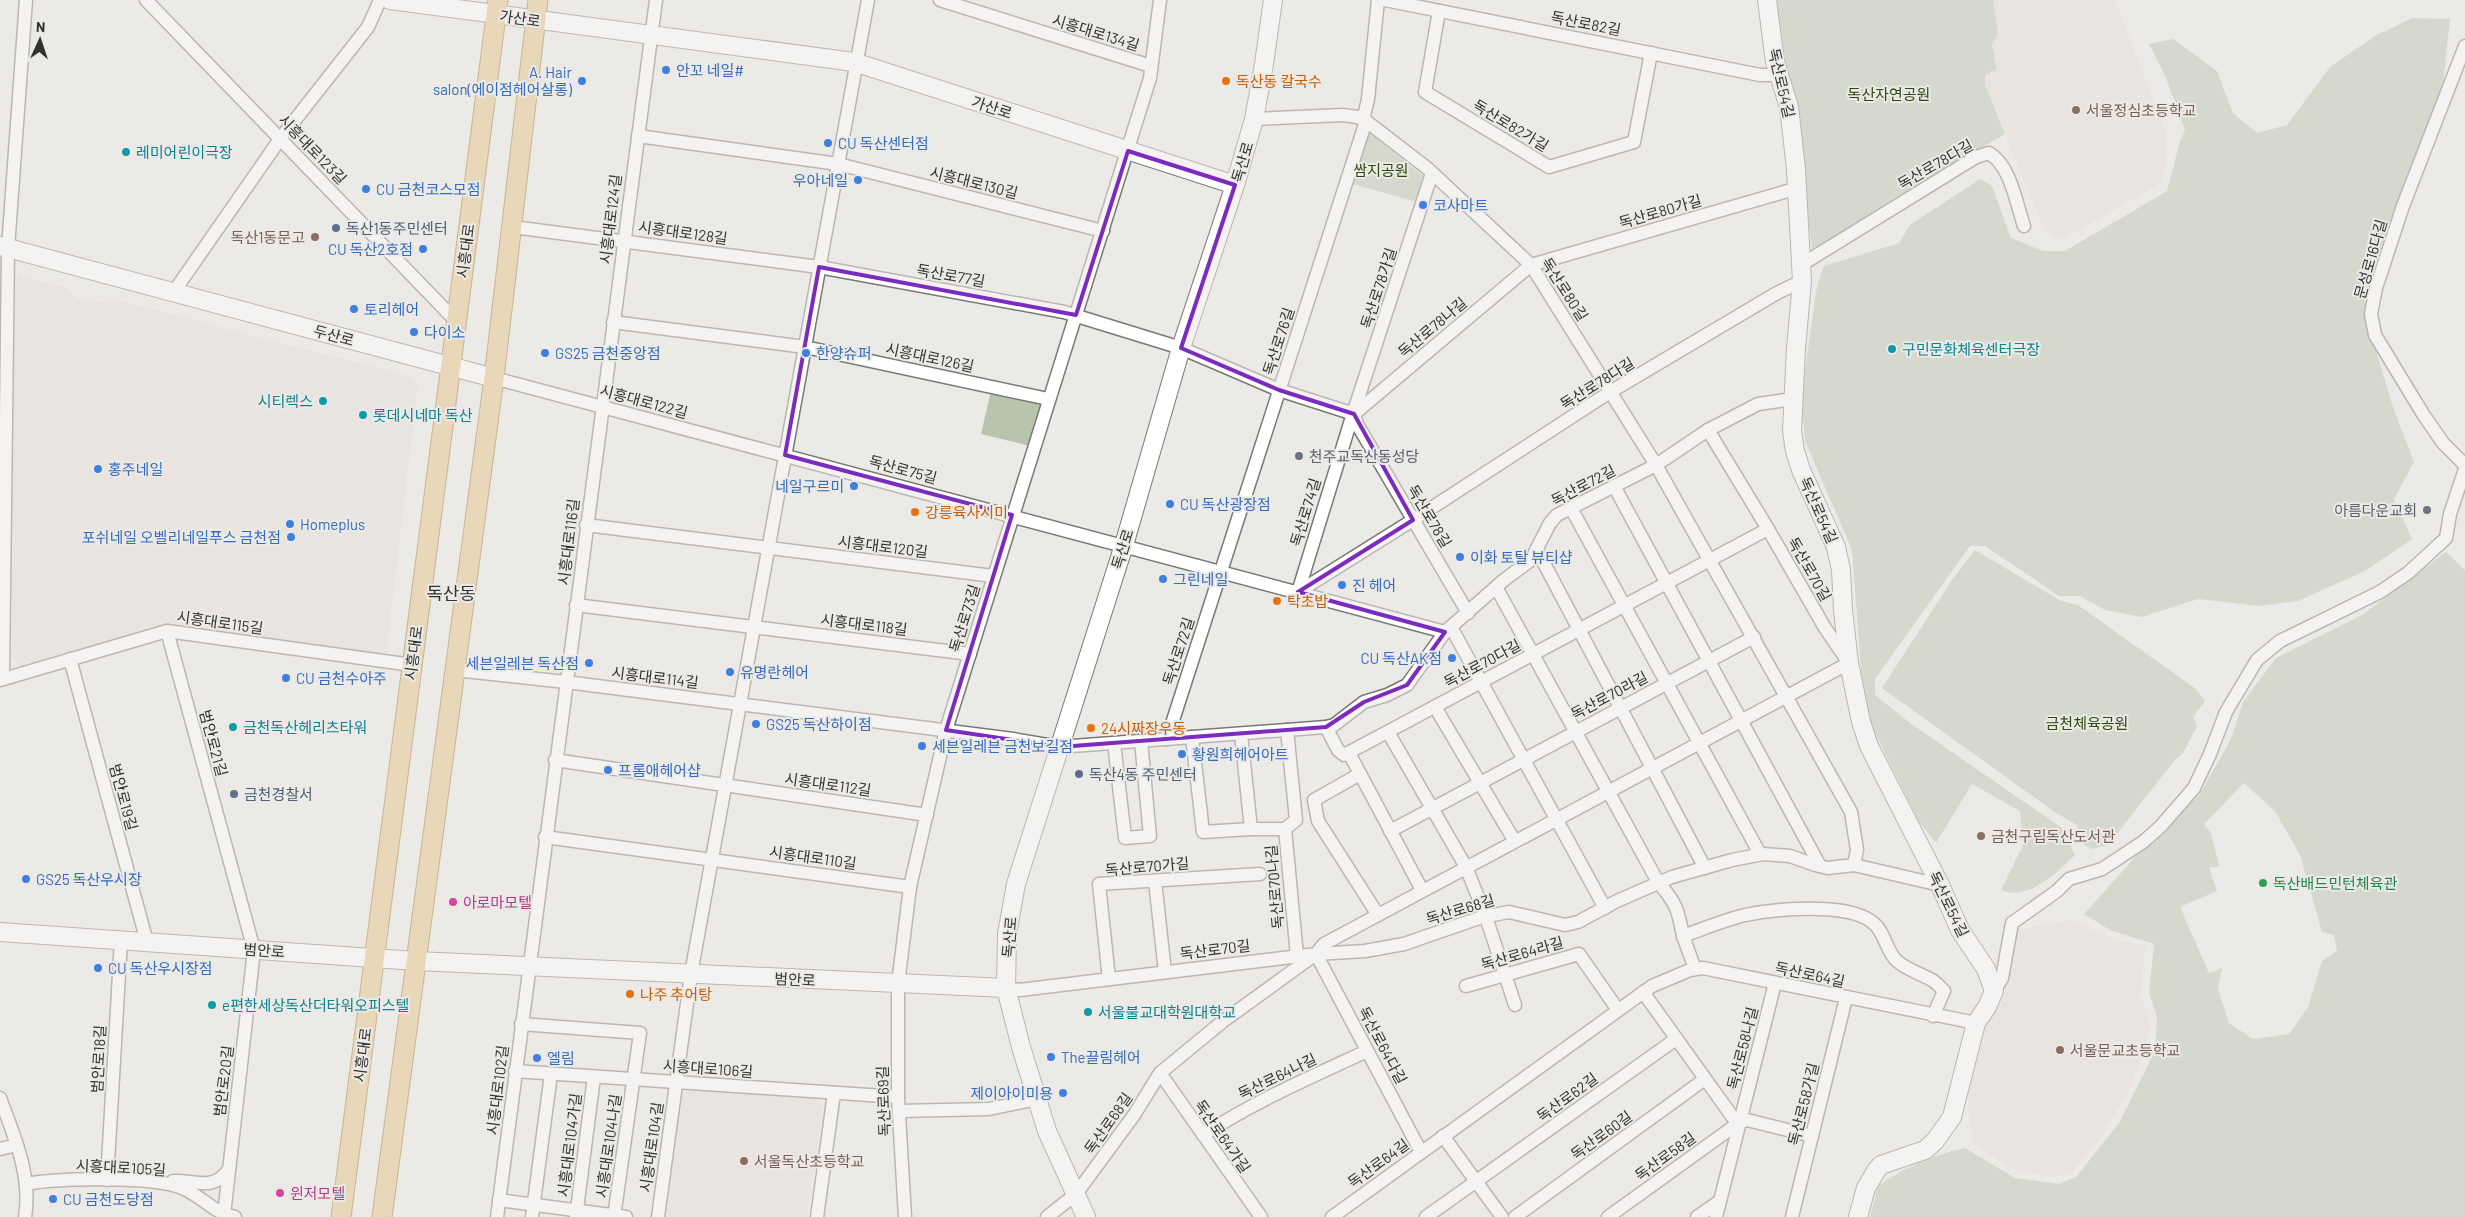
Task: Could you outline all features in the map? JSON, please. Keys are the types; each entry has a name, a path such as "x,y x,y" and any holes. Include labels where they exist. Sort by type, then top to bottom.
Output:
{"main road":[{"name":"가산로","path":"390,0 497,7 535,20 856,63 1235,185"},
{"path":"382,1217 494,378 538,0"},
{"name":"독산로","path":"1086,1217 1047,1131 1006,988 1007,934 1016,884 1124,544 1181,348 1235,185 1254,119 1264,64 1272,0"},
{"name":"독산로54길","path":"1766,0 1775,62 1790,107 1798,188 1802,273 1793,399 1792,431 1795,451 1801,470 1836,547 1841,570 1848,662 1861,722 1869,746 1940,885 1960,930 1986,969 1994,991"},
{"name":"시흥대로","path":"341,1217 497,7"},
{"name":"두산로","path":"4,247 494,378"},
{"name":"범안로","path":"0,932 416,961 1006,988"},
{"path":"1858,1217 1866,1188 1881,1165 1925,1150 1935,1141 1952,1118 1976,1023 1987,1007 1994,991"}],"street":[{"path":"1,680 4,247 26,0"},
{"name":"시흥대로123길","path":"146,0 456,322"},
{"path":"173,293 280,139 368,26 380,0"},
{"path":"651,35 656,0"},
{"path":"676,1082 691,974 868,0"},
{"name":"시흥대로134길","path":"940,0 1151,66 1160,0"},
{"path":"1366,121 1364,110 1368,99 1378,0"},
{"name":"독산로82길","path":"1385,0 1760,75 1780,75"},
{"name":"독산로82가길","path":"1439,11 1425,92 1548,167 1634,142 1651,53"},
{"name":"시흥대로124길","path":"602,406 651,35"},
{"name":"문성로16다길","path":"1994,991 2002,978 2012,923 2057,891 2068,879 2102,869 2143,842 2161,826 2194,788 2210,754 2226,712 2258,660 2280,641 2302,632 2380,592 2408,573 2446,538 2450,514 2465,467 2443,443 2418,406 2375,335 2371,314 2376,288 2403,206 2465,46"},
{"path":"1012,515 1128,151 1151,66"},
{"name":"독산로80길","path":"1254,119 1343,115 1357,117 1366,121 1432,173 1531,265 1656,465"},
{"name":"독산로76길","path":"1220,572 1366,121"},
{"name":"시흥대로130길","path":"638,136 838,164 1102,230"},
{"name":"독산로78다길","path":"1413,520 1610,392 1777,293 1802,273 1976,157 1989,153 1997,157 2005,170 2024,226"},
{"name":"독산로78가길","path":"1354,414 1432,173"},
{"name":"독산로80가길","path":"1531,265 1798,188"},
{"name":"시흥대로128길","path":"513,227 819,267"},
{"name":"독산로78나길","path":"1354,414 1531,265"},
{"name":"독산로77길","path":"819,267 1076,315 1181,348"},
{"name":"시흥대로126길","path":"613,322 805,347 1048,399"},
{"path":"1181,348 1279,390 1354,414"},
{"name":"시흥대로122길","path":"494,378 785,455"},
{"name":"독산로72길","path":"1060,747 1326,728 1334,725 1364,702 1387,695 1406,685 1448,630 1496,587 1531,560 1550,523 1557,515 1656,465 1708,430 1758,404 1793,399"},
{"name":"시흥대로116길","path":"566,682 602,406"},
{"name":"독산로78길","path":"1354,414 1356,424 1468,613"},
{"name":"독산로74길","path":"1298,592 1354,414"},
{"name":"독산로70길","path":"1708,430 1825,628 1848,662"},
{"name":"독산로75길","path":"785,455 1124,544"},
{"path":"1656,465 1851,812 1857,850 1854,865"},
{"path":"1614,486 1820,866"},
{"path":"1572,508 1760,854"},
{"name":"독산로73길","path":"910,888 946,730 1012,515"},
{"path":"1298,592 1413,520"},
{"name":"시흥대로120길","path":"586,525 993,576"},
{"name":"독산로70다길","path":"1349,753 1768,529"},
{"path":"1124,544 1220,572 1448,630 1482,681 1605,908"},
{"path":"1537,550 1705,868"},
{"name":"독산로72길","path":"1167,739 1220,572"},
{"path":"1496,587 1658,882 1674,901 1678,910 1683,936 1695,969"},
{"name":"시흥대로118길","path":"576,605 970,654"},
{"name":"시흥대로115길","path":"1,680 167,631 412,665"},
{"name":"범안로21길","path":"167,631 254,950"},
{"name":"독산로70라길","path":"1390,831 1754,637"},
{"name":"범안로19길","path":"70,659 147,942"},
{"path":"1316,954 1324,944 1422,890 1848,662"},
{"name":"시흥대로114길","path":"455,670 740,704"},
{"path":"528,966 566,682"},
{"path":"740,704 946,730 1060,747"},
{"path":"1435,707 1514,840"},
{"path":"1326,728 1338,750 1344,755 1349,753 1422,890"},
{"name":"독산로70나길","path":"1287,730 1296,820 1285,828 1297,956"},
{"path":"1388,732 1466,867 1486,917 1515,1005"},
{"path":"1241,734 1251,829"},
{"path":"1192,738 1203,832 1285,828"},
{"path":"1114,744 1125,838 1150,836 1141,741"},
{"name":"시흥대로112길","path":"556,760 927,815"},
{"path":"1360,774 1314,800 1318,821 1378,915"},
{"name":"시흥대로110길","path":"545,837 910,888"},
{"name":"독산로68길","path":"1047,1217 1076,1194 1134,1115 1160,1073 1222,1022 1316,954 1365,951 1404,944 1486,917 1509,912 1564,925 1578,922 1658,882 1760,854 1790,856 1820,866 1854,865 1940,885"},
{"name":"독산로70가길","path":"1109,979 1099,884 1260,874"},
{"name":"독산로70길","path":"1155,881 1165,972"},
{"path":"898,984 910,888"},
{"path":"1683,936 1743,916 1774,910 1837,910 1863,917 1872,922 1882,934 1887,948 1897,962 1931,979 1944,991 1933,1016"},
{"name":"범안로18길","path":"107,1180 121,940"},
{"name":"범안로20길","path":"229,1216 229,1169 254,950"},
{"name":"독산로70길","path":"1006,988 1020,990 1316,954"},
{"name":"독산로64다길","path":"1316,954 1421,1152"},
{"name":"독산로64라길","path":"1466,986 1579,954 1618,1010"},
{"name":"시흥대로102길","path":"497,1217 528,966"},
{"name":"독산로64길","path":"1332,1217 1643,992 1652,986 1695,969 1703,968 1933,1016 1976,1023"},
{"name":"독산로58나길","path":"1716,1217 1775,983"},
{"name":"독산로69길","path":"898,984 898,1097 905,1217"},
{"path":"1643,992 1734,1119 1740,1122 1747,1120 1812,1136"},
{"name":"독산로58가길","path":"1792,1217 1846,998"},
{"name":"시흥대로104나길","path":"521,1024 640,1033 618,1216"},
{"name":"독산로62길","path":"1426,1217 1676,1039"},
{"name":"독산로64나길","path":"1203,1135 1243,1109 1274,1093 1367,1051"},
{"name":"시흥대로106길","path":"515,1071 898,1097"},
{"name":"독산로64가길","path":"1160,1073 1261,1217"},
{"path":"532,1211 551,1074"},
{"name":"시흥대로104가길","path":"577,1214 594,1077"},
{"name":"독산로60길","path":"1516,1217 1705,1079"},
{"name":"시흥대로104길","path":"658,1217 676,1082"},
{"path":"817,1217 834,1093"},
{"path":"0,1098 17,1146 26,1184 28,1201 25,1217"},
{"path":"899,1111 990,1109 1037,1098"},
{"name":"독산로58길","path":"1608,1217 1740,1122"},
{"path":"1444,1136 1502,1217"},
{"path":"0,1149 17,1146"},
{"path":"158,1183 175,1180 216,1183 222,1179 229,1169"},
{"name":"시흥대로105길","path":"26,1184 43,1181 107,1180 158,1183 181,1187 229,1216"},
{"path":"499,1200 532,1211 618,1216"},
{"path":"1697,1217 1720,1201"}],"highlighted area":[{"path":"1128,151 1235,185 1181,348 1279,390 1354,414 1413,520 1298,592 1445,632 1407,685 1364,702 1326,727 1059,747 946,730 1012,515 785,455 819,267 1076,315"}],"shaded area":[{"name":"서울정심초등학교","path":"1993,0 2115,0 2167,136 2167,159 2161,183 2062,240 2045,231 1985,85 1985,75 1997,69 1992,45 1998,35"},
{"path":"19,275 67,288 77,298 97,302 117,300 409,376 418,385 386,656 168,624 21,666 12,656 14,284"},
{"name":"서울문교초등학교","path":"2072,920 2122,942 2146,945 2140,995 2148,1014 2150,1029 2143,1054 2129,1090 2099,1140 2073,1171 2060,1176 2040,1175 2005,1165 1973,1143 1967,1095 1969,1074 1983,1026 1996,1012 2003,1000 2017,930"},
{"name":"서울독산초등학교","path":"691,1087 814,1096 823,1105 807,1217 664,1217 683,1093"}],"green space":[{"name":"독산자연공원","path":"1774,0 1993,0 1998,35 1992,45 1997,69 1985,75 1985,85 2005,134 1893,199 1812,251 1797,111 1786,74"},
{"path":"2412,18 2450,19 2443,85 2391,227 2372,267 2364,298 2371,334 2393,407 2414,462 2394,499 2412,539 2365,571 2298,601 2259,606 2198,599 2142,617 2105,610 2080,596 2059,596 1985,546 1970,546 1875,679 1875,695 1910,723 2062,828 2075,855 2051,877 2032,889 2011,893 2001,890 2023,845 2020,811 1972,784 1936,843 1919,822 1864,710 1852,550 1805,441 1801,398 1817,286 1824,266 1899,243 1910,225 1980,179 1992,186 2011,238 2043,251 2065,251 2167,191 2180,141 2185,130 2166,78 2149,44 2173,39 2217,71 2233,113 2257,133 2287,125 2330,67 2375,36"},
{"name":"쌈지공원","path":"1368,132 1423,176 1416,202 1353,184"},
{"path":"991,391 1043,403 1030,446 981,434"},
{"name":"금천체육공원","path":"1975,550 2061,601 2078,605 2196,689 2205,701 2193,717 2197,726 2183,753 2174,761 2108,845 2092,849 2080,842 2077,825 2056,813 1882,688 1952,580"},
{"path":"2446,552 2465,570 2465,1217 1870,1217 1878,1186 1920,1162 1965,1148 2015,1178 2059,1184 2076,1177 2119,1123 2155,1051 2157,1017 2149,993 2154,944 2110,930 2084,914 2147,844 2200,794 2231,739 2243,702 2276,658 2362,615","holes":["2244,783 2275,811 2300,855 2322,932 2334,935 2337,951 2322,961 2308,1007 2289,1034 2253,1039 2229,1023 2218,989 2222,968 2209,973 2180,907 2217,891 2209,868 2219,866 2211,833 2204,824"]}],"place":[{"name":"안꼬 네일#","path":"666,70"},
{"name":"A. Hair salon(에이점헤어살롱)","path":"582,81"},
{"name":"독산동 칼국수","path":"1226,81"},
{"name":"서울정심초등학교","path":"2076,110"},
{"name":"CU 독산센터점","path":"828,143"},
{"name":"레미어린이극장","path":"126,152"},
{"name":"우아네일","path":"858,180"},
{"name":"CU 금천코스모점","path":"366,189"},
{"name":"코사마트","path":"1423,205"},
{"name":"독산1동주민센터","path":"336,228"},
{"name":"독산1동문고","path":"315,237"},
{"name":"CU 독산2호점","path":"423,249"},
{"name":"토리헤어","path":"354,309"},
{"name":"다이소","path":"414,332"},
{"name":"구민문화체육센터극장","path":"1892,349"},
{"name":"GS25 금천중앙점","path":"545,353"},
{"name":"한양슈퍼","path":"806,353"},
{"name":"시티렉스","path":"323,401"},
{"name":"롯데시네마 독산","path":"363,415"},
{"name":"천주교독산동성당","path":"1299,456"},
{"name":"홍주네일","path":"98,469"},
{"name":"네일구르미","path":"854,486"},
{"name":"CU 독산광장점","path":"1170,504"},
{"name":"아름다운교회","path":"2427,510"},
{"name":"강릉육사시미","path":"915,512"},
{"name":"Homeplus","path":"290,524"},
{"name":"포쉬네일 오벨리네일푸스 금천점","path":"291,537"},
{"name":"이화 토탈 뷰티샵","path":"1460,557"},
{"name":"그린네일","path":"1163,579"},
{"name":"진 헤어","path":"1342,585"},
{"name":"탁초밥","path":"1277,601"},
{"name":"CU 독산AK점","path":"1452,658"},
{"name":"세븐일레븐 독산점","path":"589,663"},
{"name":"유명란헤어","path":"730,672"},
{"name":"CU 금천수아주","path":"286,678"},
{"name":"GS25 독산하이점","path":"756,724"},
{"name":"금천독산헤리츠타워","path":"233,727"},
{"name":"24시짜장우동","path":"1091,728"},
{"name":"세븐일레븐 금천보길점","path":"922,746"},
{"name":"황원희헤어아트","path":"1182,754"},
{"name":"프롬애헤어샵","path":"608,770"},
{"name":"독산4동 주민센터","path":"1079,774"},
{"name":"금천경찰서","path":"234,794"},
{"name":"금천구립독산도서관","path":"1981,836"},
{"name":"GS25 독산우시장","path":"26,879"},
{"name":"독산배드민턴체육관","path":"2263,883"},
{"name":"아로마모텔","path":"453,902"},
{"name":"CU 독산우시장점","path":"98,968"},
{"name":"나주 추어탕","path":"630,994"},
{"name":"e편한세상독산더타워오피스텔","path":"212,1005"},
{"name":"서울불교대학원대학교","path":"1088,1012"},
{"name":"서울문교초등학교","path":"2060,1050"},
{"name":"The끌림헤어","path":"1051,1057"},
{"name":"엘림","path":"537,1058"},
{"name":"제이아이미용","path":"1063,1093"},
{"name":"서울독산초등학교","path":"744,1161"},
{"name":"윈저모텔","path":"280,1193"},
{"name":"CU 금천도당점","path":"53,1199"}],"district":[{"name":"독산동","path":"451,593"}]}
